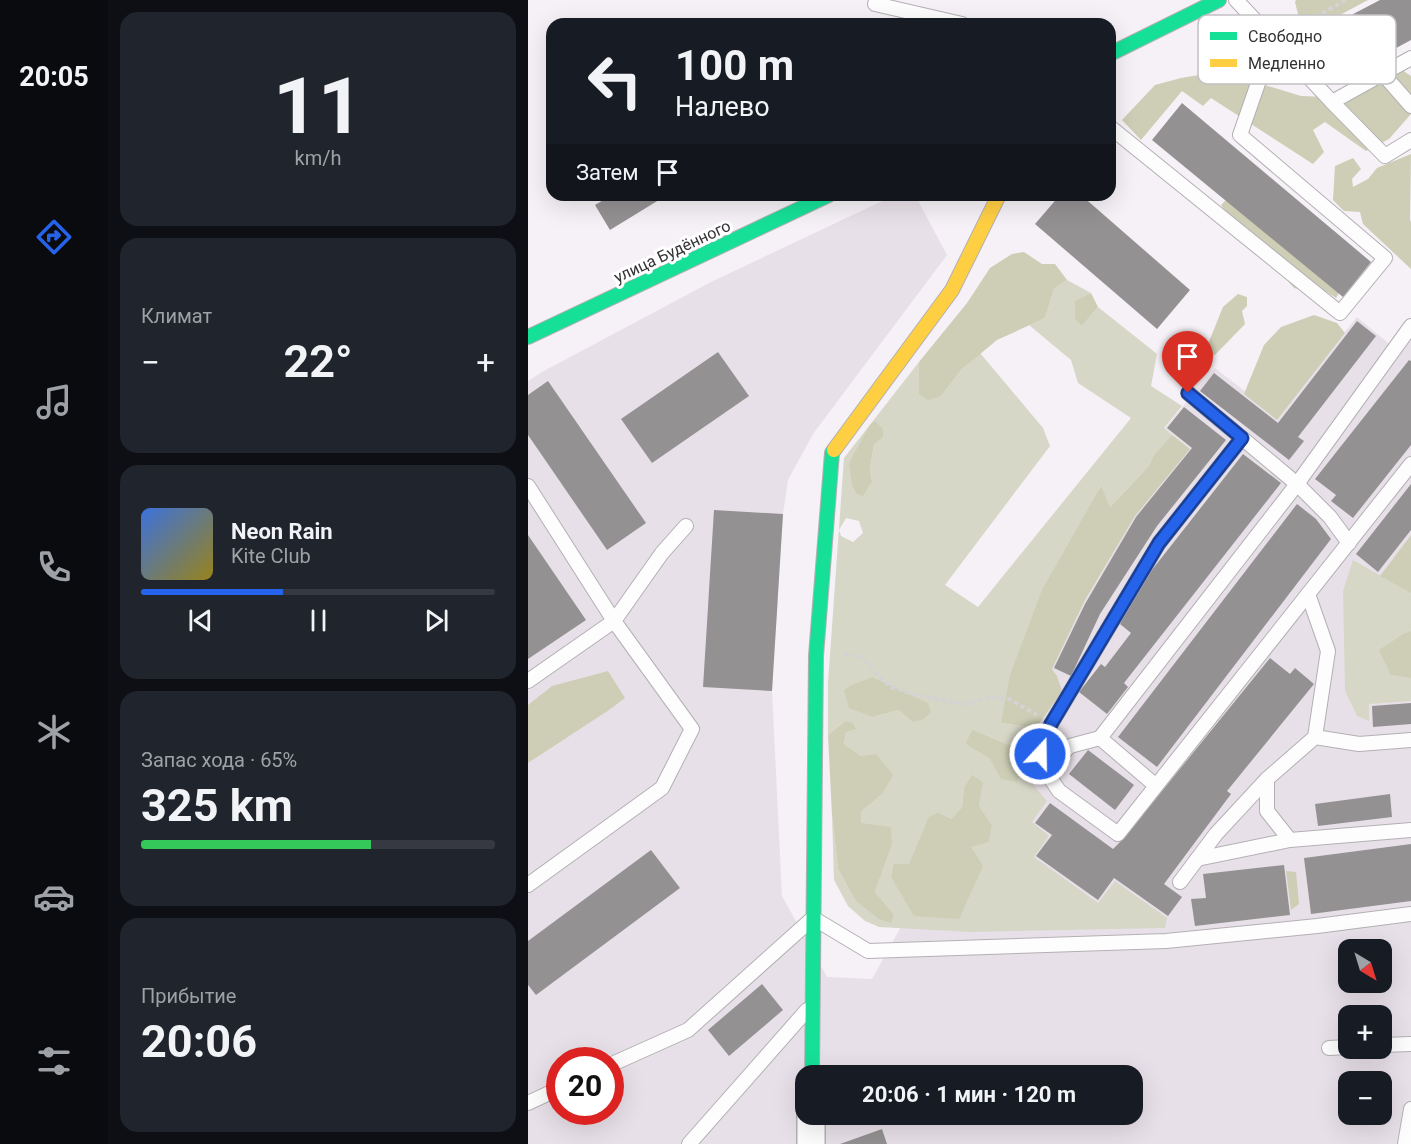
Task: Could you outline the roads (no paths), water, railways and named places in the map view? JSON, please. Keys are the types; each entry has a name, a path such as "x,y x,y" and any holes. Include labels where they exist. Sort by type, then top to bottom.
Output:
{"street":[{"path":"1116,51 1219,0"},
{"name":"улица Будённого","path":"528,337 816,201"},
{"path":"812,1065 816,656 832,453 952,290 996,201"},
{"path":"811,1125 811,1144"}],"lane":[{"path":"1236,0 1250,15"},
{"path":"875,4 936,18"},
{"path":"1396,67 1411,58"},
{"path":"1116,132 1340,313 1385,258 1240,135 1258,84"},
{"path":"1315,84 1385,156 1411,140"},
{"path":"1332,102 1365,84"},
{"path":"1392,84 1411,106"},
{"path":"1411,326 1297,484 1100,738 1070,746 1051,764 1049,776 1059,791 1118,834 1411,464"},
{"path":"1188,393 1297,484 1330,517 1349,543"},
{"path":"1051,764 1040,754 1051,724 1159,543 1242,438"},
{"path":"528,486 614,621 692,729 662,788 528,885"},
{"path":"528,681 614,621 662,553 686,526"},
{"path":"1180,882 1216,834 1267,779 1315,737 1328,651 1308,594"},
{"path":"1315,737 1359,744 1411,740"},
{"path":"1100,738 1155,785"},
{"path":"1267,779 1267,811 1290,840"},
{"path":"1197,860 1290,840 1411,830"},
{"path":"624,1059 688,1030 813,918 868,951 1166,941 1411,914"},
{"path":"689,1144 813,1004"},
{"path":"1392,1045 1411,1044"},
{"path":"1329,1048 1338,1048"},
{"path":"528,1103 546,1095"},
{"path":"1405,1144 1411,1109"}]}
